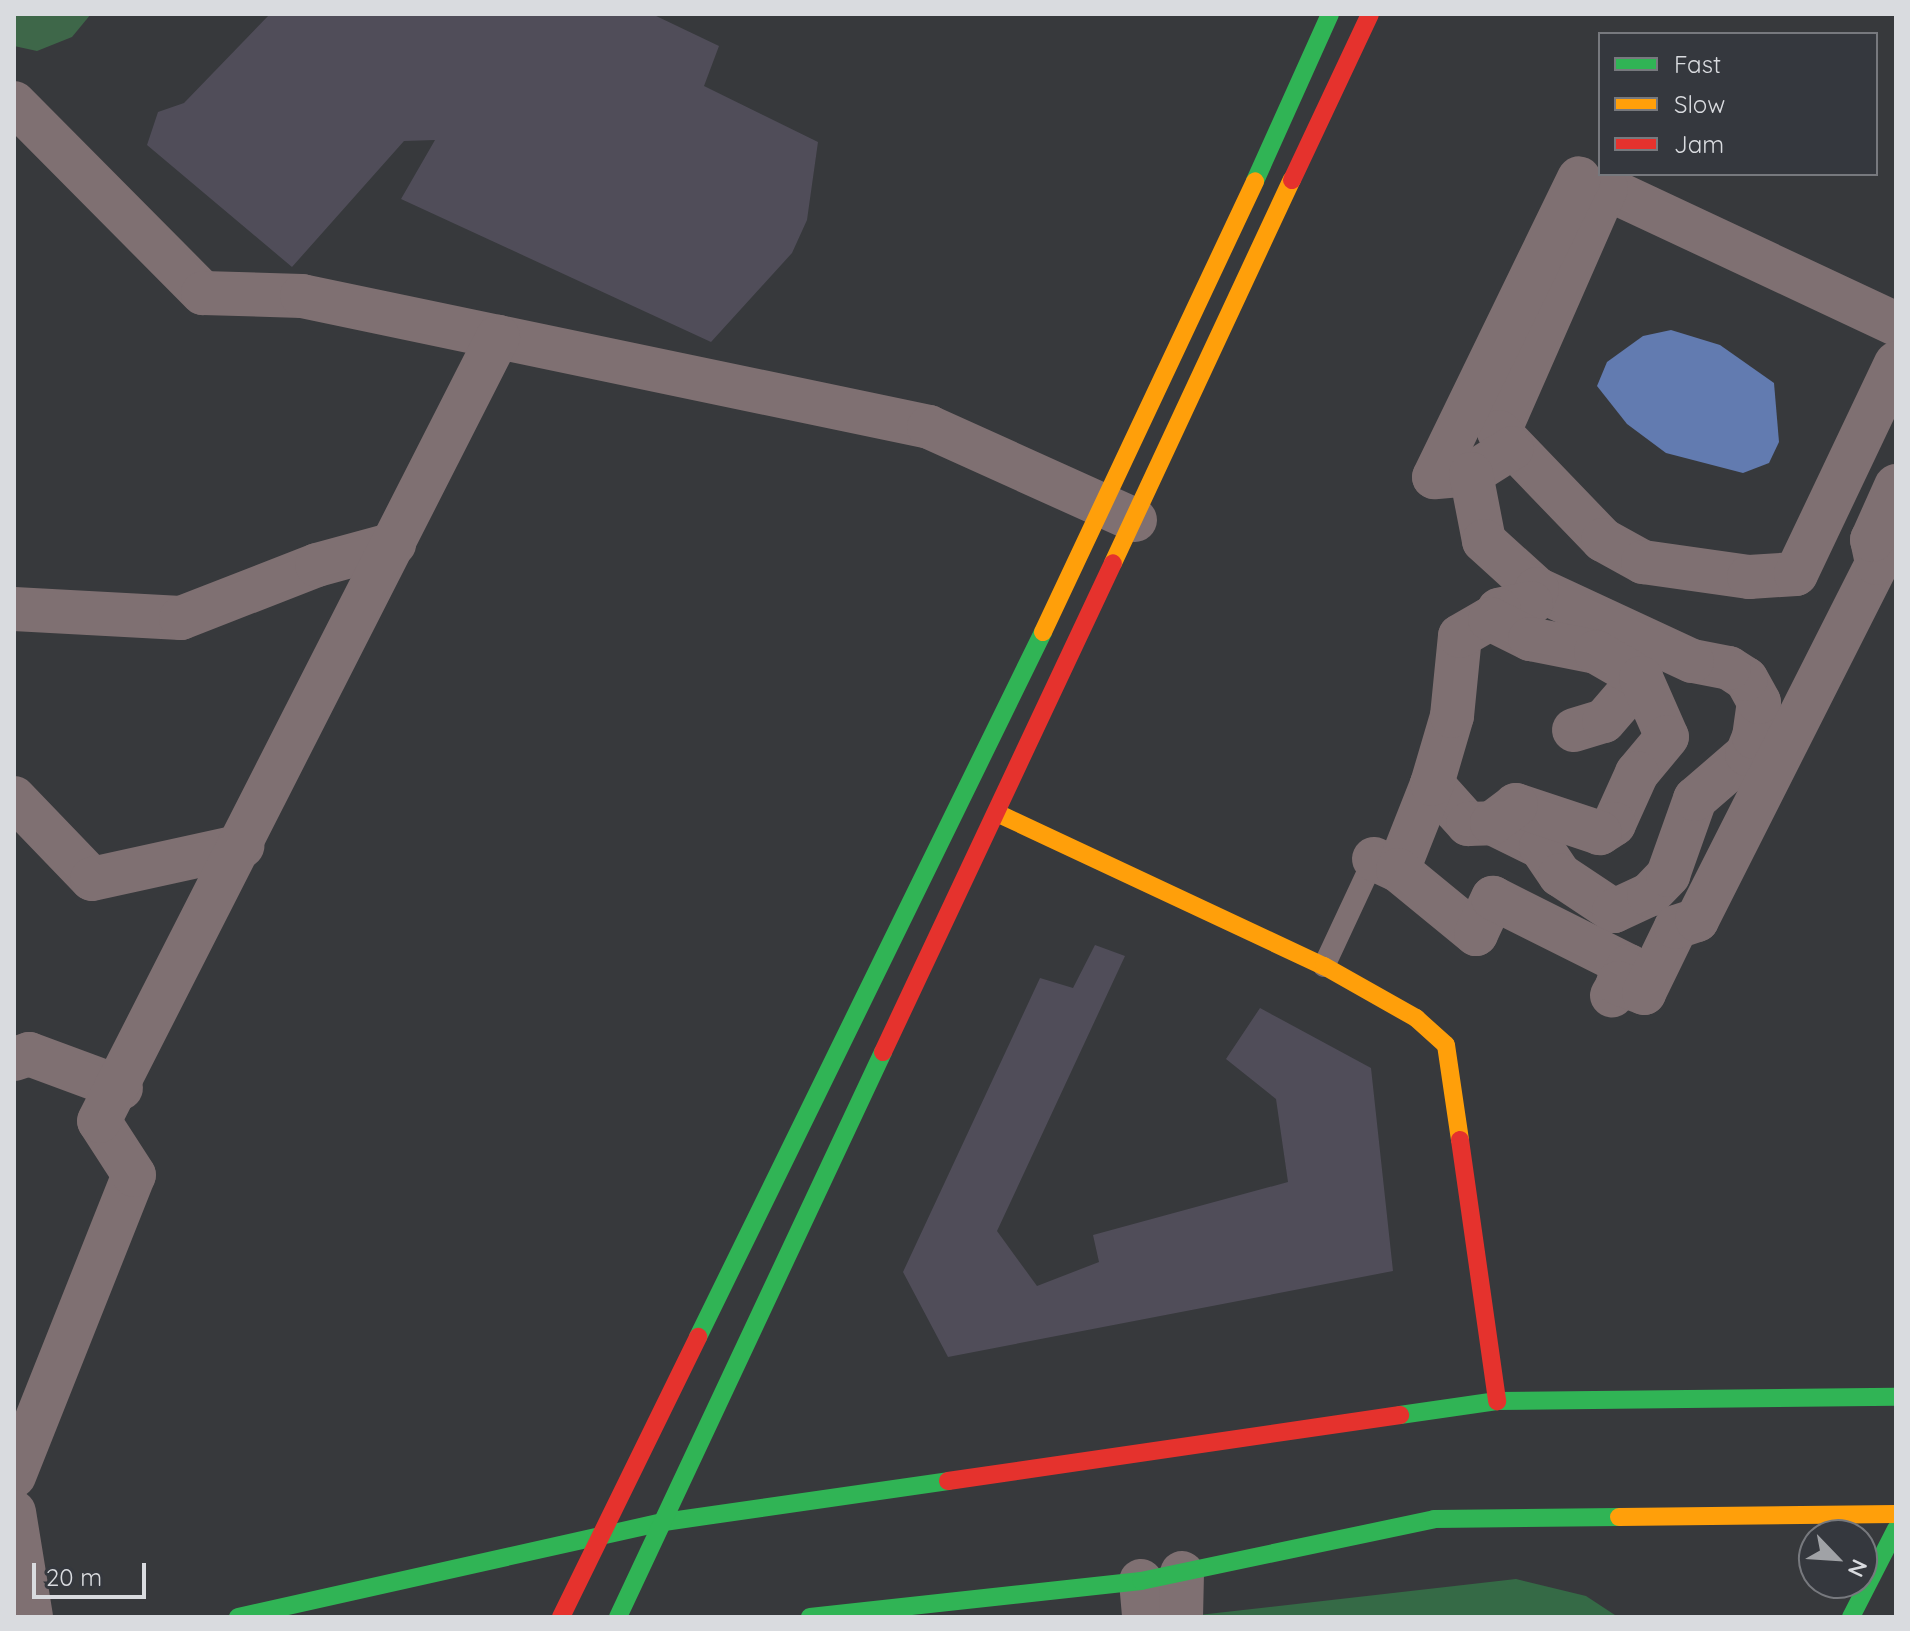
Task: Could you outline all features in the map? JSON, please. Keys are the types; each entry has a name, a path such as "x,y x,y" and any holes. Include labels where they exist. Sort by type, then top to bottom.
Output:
{"street":[{"path":"618,1617 999,814 1120,513 1330,14"},
{"path":"561,1617 1370,14"},
{"path":"14,103 203,293 302,296 929,427 1120,513"},
{"path":"1512,448 1471,474 1434,477 1582,173 1606,188 1896,324"},
{"path":"1606,188 1499,432 1603,540 1643,562 1749,577 1796,574 1896,363"},
{"path":"14,1476 134,1175 99,1121 121,1088 498,337"},
{"path":"1813,594 1896,424"},
{"path":"1432,784 1468,824 1492,823 1541,847 1560,875 1614,911 1649,895 1668,875 1695,799 1747,754 1754,737 1759,702 1746,679 1537,589 1484,541 1471,474"},
{"path":"1492,823 1516,805 1600,833 1614,824 1637,773 1667,737 1641,678 1596,652 1530,639 1496,622 1460,636 1452,716 1432,784 1386,865 1476,934 1493,898 1629,966 1613,994 1644,993 1676,927 1697,920 1877,563 1872,540 1896,486"},
{"path":"14,610 181,618 317,565 394,544"},
{"path":"1496,622 1499,610 1531,603 1537,589"},
{"path":"1574,730 1604,721 1641,678"},
{"path":"14,798 92,879 242,846"},
{"path":"999,814 1324,966 1416,1018 1446,1045 1497,1401"},
{"path":"14,1059 29,1054 121,1088"},
{"path":"238,1617 664,1522 1497,1401 1896,1397"},
{"path":"14,1512 31,1617"},
{"path":"810,1617 1156,1590 1434,1519 1896,1514"},
{"path":"1851,1617 1896,1529"},
{"path":"1156,1590 1181,1617"}],"lane":[{"path":"1324,966 1386,865"}],"green space":[{"path":"14,14 91,14 72,37 37,51 14,46"},
{"path":"1516,1579 1586,1596 1618,1617 1181,1617"}],"water":[{"path":"1671,330 1720,345 1774,383 1779,442 1769,463 1743,473 1666,453 1627,424 1597,386 1607,362 1643,336"}],"building":[{"path":"270,14 652,14 719,46 704,86 818,142 807,220 792,253 711,342 401,199 435,140 404,141 292,267 147,145 158,112 184,103"},
{"path":"1095,945 1125,956 997,1231 1037,1286 1099,1262 1093,1235 1288,1182 1276,1099 1226,1059 1260,1008 1371,1068 1393,1271 948,1357 903,1272 1040,978 1073,988"}],"traffic: fast":[{"path":"1255,181 1330,14"},
{"path":"698,1337 1043,632"},
{"path":"618,1617 883,1052"},
{"path":"1400,1415 1497,1401 1896,1397"},
{"path":"238,1617 664,1522 948,1481"},
{"path":"810,1617 1141,1581 1434,1519 1619,1517"},
{"path":"1851,1617 1896,1529"}],"traffic: slow":[{"path":"1113,563 1292,180"},
{"path":"1043,632 1255,181"},
{"path":"999,814 1324,966 1416,1018 1446,1045 1460,1140"},
{"path":"1619,1517 1896,1514"}],"traffic: jam":[{"path":"1292,180 1370,14"},
{"path":"883,1052 1113,563"},
{"path":"1460,1140 1497,1401"},
{"path":"561,1617 698,1337"},
{"path":"948,1481 1400,1415"}]}
